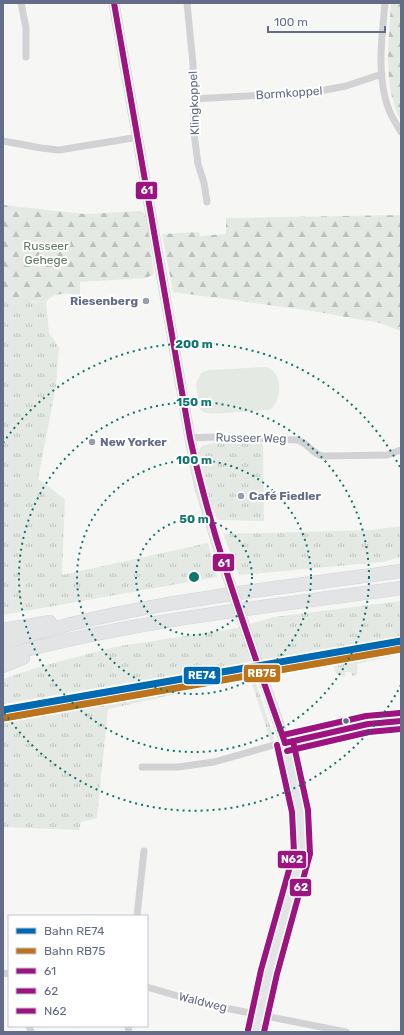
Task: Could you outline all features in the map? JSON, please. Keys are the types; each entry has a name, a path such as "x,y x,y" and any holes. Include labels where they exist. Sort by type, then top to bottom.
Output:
{"highway":[{"path":"3,643 95,618 183,601 401,571"},
{"path":"3,656 89,636 210,615 401,588"},
{"path":"3,630 32,624 95,618"},
{"path":"3,666 89,636"}],"street":[{"path":"21,3 26,28 26,57"},
{"path":"114,3 139,137 199,484 221,557 285,743 303,833 302,853 269,972 256,1032"},
{"name":"Klingkoppel","path":"187,3 193,64 193,99 198,164 204,183 207,202"},
{"path":"385,3 381,42 382,74 389,111 401,132"},
{"name":"Bormkoppel","path":"193,99 326,91 382,74"},
{"path":"3,141 59,150 139,137"},
{"name":"Russeer Weg","path":"190,438 213,437 297,440 303,442 318,454 324,456 387,456 401,450"},
{"path":"142,767 198,765 285,743 295,739 368,724 401,721"},
{"path":"138,915 144,851"},
{"name":"Waldweg","path":"148,987 205,1004 346,1032"}],"green space":[{"path":"391,3 401,3 401,121 391,93 389,78 388,48"},
{"name":"Russeer Gehege","path":"3,205 85,214 141,211 146,215 154,274 146,278 80,282 80,294 57,295 49,298 46,302 3,300"},
{"path":"401,215 401,331 380,323 312,311 173,292 162,234 199,232 200,236 226,234 226,218"},
{"path":"3,300 46,302 49,333 59,347 56,386 38,479 65,499 62,575 208,543 217,577 3,615"},
{"path":"266,367 276,374 279,387 277,400 270,410 211,414 203,412 199,408 196,383 201,373 208,370"},
{"path":"215,442 263,444 264,521 217,520 210,503 198,452 202,446"},
{"path":"401,526 401,557 382,562 239,575 223,534 372,530"},
{"path":"401,601 401,636 3,704 3,679 39,667 114,647 237,628 274,617"},
{"path":"401,647 401,654 357,664 358,669 356,675 352,676 351,672 345,672 345,676 342,677 341,674 336,674 331,659"},
{"path":"251,674 255,680 274,738 271,742 250,678 108,709 97,818 81,822 79,830 3,827 3,716"}],"rail line":[{"name":"RE74","path":"3,710 401,641"},
{"name":"RB75","path":"4,718 401,649"}],"transit line":[{"name":"61","path":"114,3 190,438 199,477 221,554 285,743"},
{"name":"N62","path":"283,735 366,716 400,713"},
{"name":"61","path":"285,743 368,724 401,721"},
{"name":"62","path":"287,751 369,732 401,729"},
{"name":"62","path":"264,1032 277,974 310,854 308,810 293,741"},
{"name":"N62","path":"248,1030 261,970 294,852 292,812 277,745"}],"place":[{"name":"Riesenberg","path":"146,301"},
{"name":"New Yorker","path":"92,442"},
{"name":"Café Fiedler","path":"241,496"}]}
